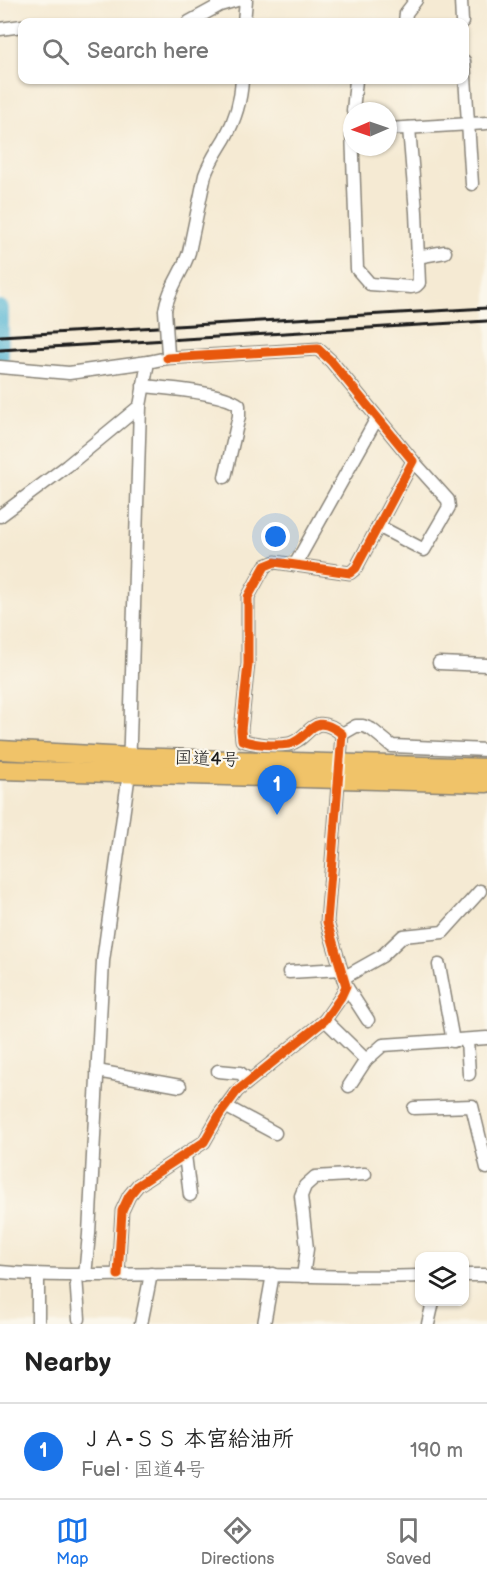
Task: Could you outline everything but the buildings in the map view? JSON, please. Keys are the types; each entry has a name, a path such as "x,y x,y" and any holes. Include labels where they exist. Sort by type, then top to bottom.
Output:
{"highway":[{"name":"国道4号","path":"0,750 129,765"},
{"name":"国道4号","path":"0,770 129,765 340,770 487,768"},
{"name":"国道4号","path":"340,770 487,783"}],"street":[{"path":"196,18 220,5 237,0"},
{"path":"244,18 246,0"},
{"path":"405,18 406,13 416,0"},
{"path":"461,0 462,18"},
{"path":"0,29 18,27"},
{"path":"167,356 165,310 169,295 189,252 209,163 225,138 236,112 241,97 242,84"},
{"path":"354,102 356,84"},
{"path":"466,84 472,184"},
{"path":"397,129 487,123"},
{"path":"353,156 357,269 370,284 416,286 419,283 416,212 409,128"},
{"path":"417,256 445,252"},
{"path":"1,367 69,373 148,362 167,356 318,350 331,361 448,501 449,507 424,550 378,526"},
{"path":"79,1319 81,1276 89,1234 103,961 129,765 140,406 148,362"},
{"path":"143,386 191,391 227,399 238,405 239,416 225,477"},
{"path":"0,516 67,466 140,406"},
{"path":"296,565 377,418"},
{"path":"342,734 323,724 312,728 291,744 261,744 242,740 248,664 248,597 265,566 274,562 350,573 356,568 413,461"},
{"path":"439,663 487,665"},
{"path":"342,734 356,726 363,726 371,729 392,746 487,750"},
{"path":"342,734 327,922 343,978 368,1020"},
{"path":"289,972 343,978 382,956 404,936 443,932 480,891"},
{"path":"439,965 453,1041"},
{"path":"118,1275 122,1211 129,1196 138,1185 204,1142 225,1106 237,1091 324,1020 341,997 343,978"},
{"path":"324,1020 366,1060"},
{"path":"349,1086 366,1060 383,1045 487,1038"},
{"path":"468,1040 468,1074"},
{"path":"97,1071 180,1086"},
{"path":"218,1071 240,1073 249,1080"},
{"path":"225,1106 275,1133"},
{"path":"414,1108 472,1106 487,1168"},
{"path":"185,1155 190,1196"},
{"path":"303,1276 307,1250 301,1196 305,1186 315,1177 365,1174"},
{"path":"0,1272 38,1276 273,1274 334,1278 415,1276"},
{"path":"141,1324 151,1274"},
{"path":"264,1324 273,1274"},
{"path":"469,1275 487,1275"},
{"path":"38,1276 38,1324"},
{"path":"428,1324 432,1306"}],"waterway":[{"path":"0,309 0,357"}],"railway":[{"path":"0,336 487,308"},
{"path":"0,350 487,321"}],"cycle path":[{"path":"118,1275 122,1211 129,1196 138,1185 204,1142 237,1091 325,1020 346,986 327,922 342,734 324,724 317,725 289,744 265,745 242,740 248,664 248,597 265,566 275,562 350,573 356,568 413,461 331,361 318,349 167,358"}],"place":[{"name":"ＪＡ-ＳＳ 本宮給油所","path":"277,815"}]}
